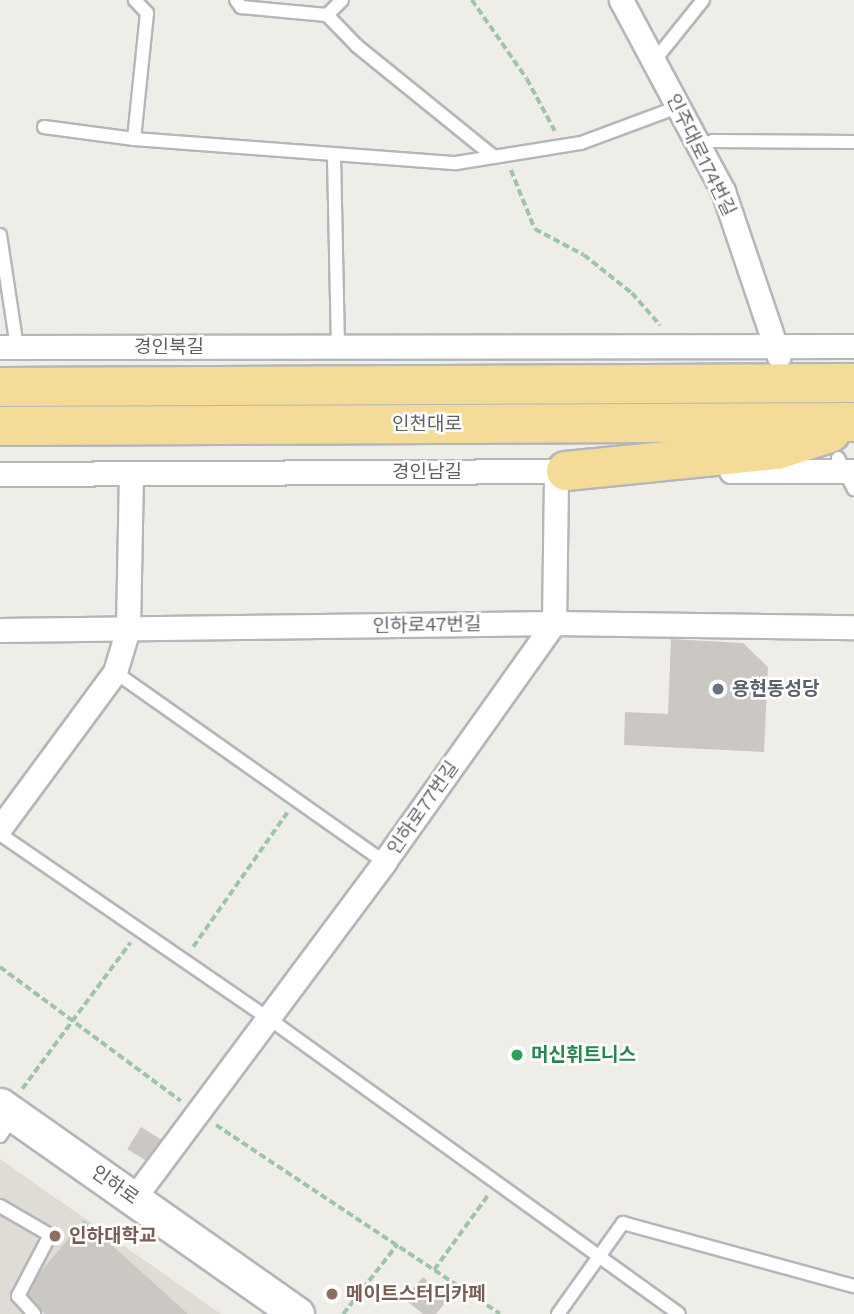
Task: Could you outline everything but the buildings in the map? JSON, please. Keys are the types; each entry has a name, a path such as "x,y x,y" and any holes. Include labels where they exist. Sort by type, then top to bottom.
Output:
{"highway":[{"name":"인천대로","path":"0,387 854,383"},
{"name":"인천대로","path":"0,426 850,456"},
{"path":"561,471 778,450 850,456"}],"main road":[{"name":"인하로","path":"5,1117 134,1198 297,1314"}],"street":[{"name":"인주대로174번길","path":"621,0 723,191 776,350"},
{"name":"경인북길","path":"9,347 675,345 776,350 854,346"},
{"name":"경인남길","path":"0,474 561,471"},
{"path":"554,623 561,471"},
{"path":"0,831 115,672 128,629 131,474"},
{"name":"인하로47번길","path":"0,631 554,623 854,627"},
{"name":"인하로77번길","path":"134,1198 384,862 554,623"}],"lane":[{"path":"134,139 146,13 135,0"},
{"path":"236,0 241,7 327,15 357,46 494,157"},
{"path":"327,15 342,0"},
{"path":"654,61 703,0"},
{"path":"44,127 134,139 456,163 563,146 678,107"},
{"path":"699,146 713,141 854,142"},
{"path":"334,156 338,346"},
{"path":"0,235 9,347"},
{"path":"115,672 384,862"},
{"path":"0,831 268,1018 679,1314"},
{"path":"0,1206 50,1235 18,1296 34,1314"},
{"path":"558,1314 624,1223 854,1286"}],"path":[{"path":"472,0 527,79 563,146"},
{"path":"509,154 535,229 584,256 632,293 675,345"},
{"path":"183,960 296,800"},
{"path":"5,1117 140,930"},
{"path":"0,967 198,1113 500,1314"},
{"path":"434,1270 497,1183"},
{"path":"344,1314 397,1245"}],"shaded area":[{"name":"인하대학교","path":"0,1159 221,1314 0,1314"}],"place":[{"name":"용현동성당","path":"718,689"},
{"name":"머신휘트니스","path":"517,1055"},
{"name":"인하대학교","path":"55,1236"},
{"name":"메이트스터디카페","path":"332,1294"}]}
